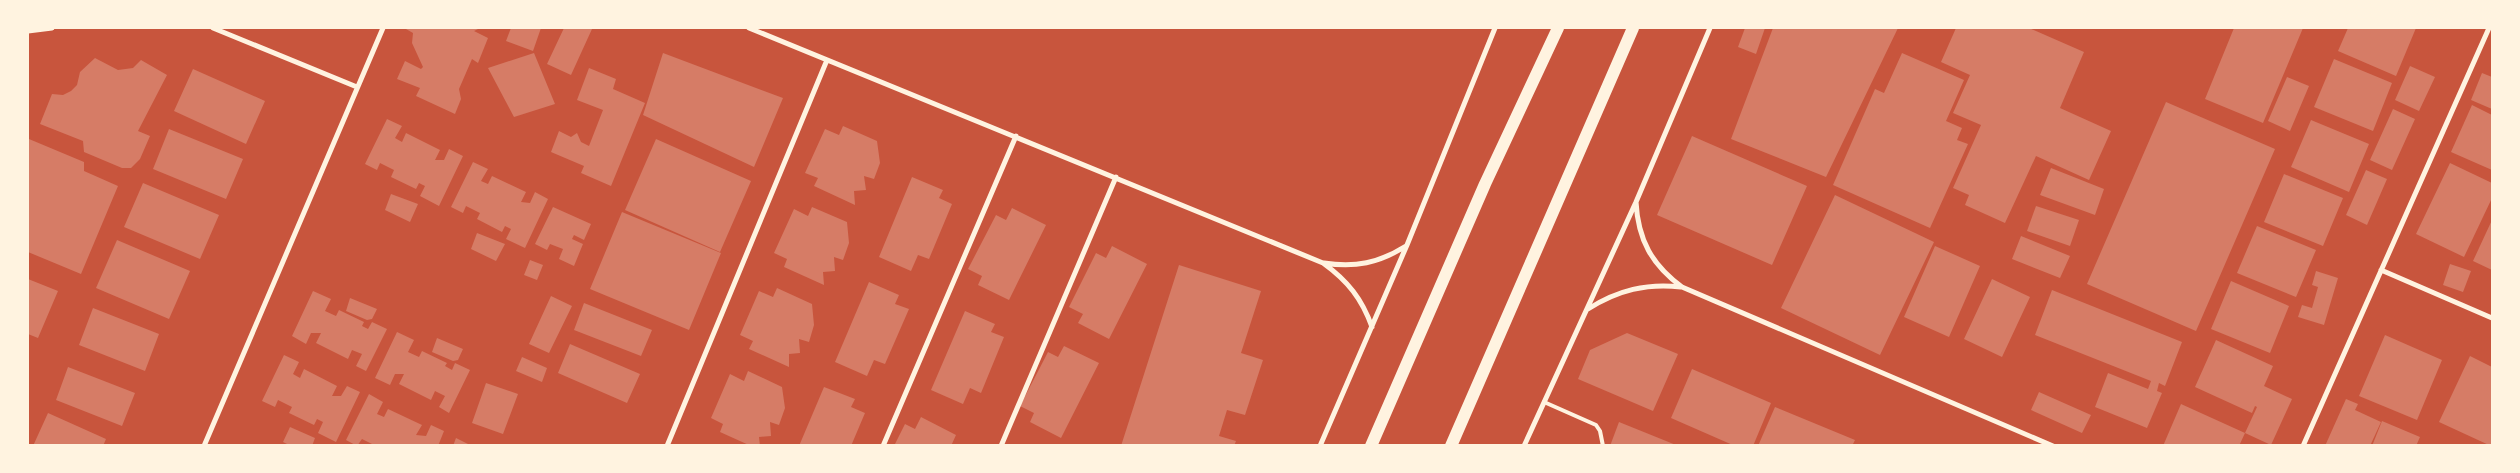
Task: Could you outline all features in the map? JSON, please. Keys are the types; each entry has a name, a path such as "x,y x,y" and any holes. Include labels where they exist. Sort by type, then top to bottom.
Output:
{"main road":[{"path":"1371,446 1485,184 1558,28"},
{"path":"1451,446 1633,28"}],"street":[{"path":"28,31 52,28"},
{"path":"213,28 357,87"},
{"path":"204,446 382,28"},
{"path":"749,28 1323,263 1346,266 1368,264 1389,257 1407,245"},
{"path":"1320,446 1407,245 1495,28"},
{"path":"1524,446 1636,202 1710,28"},
{"path":"2303,446 2489,28"},
{"path":"667,446 828,60"},
{"path":"883,446 1016,136"},
{"path":"1001,446 1116,177"},
{"path":"1636,202 1638,227 1647,251 1662,271 1682,287 2053,446"},
{"path":"1323,263 1354,290 1365,308 1372,327"},
{"path":"2381,270 2492,318"},
{"path":"1588,309 1617,293 1633,288 1665,285 1682,287"}],"lane":[{"path":"1544,402 1596,425 1600,431 1603,446"}],"building":[{"path":"407,28 480,28 474,31 488,38 478,63 472,59 459,89 461,99 455,114 416,96 420,88 397,79 405,61 421,69 423,67 412,43 413,33"},
{"path":"511,28 541,28 533,51 506,41"},
{"path":"564,28 592,29 571,75 547,64"},
{"path":"1745,28 1765,28 1756,54 1738,47"},
{"path":"1773,28 1898,28 1826,177 1731,139"},
{"path":"1956,28 2029,28 2084,52 2060,108 2111,131 2089,180 2036,156 2005,223 1965,205 1969,195 1953,188 1981,125 1953,113 1970,75 1941,62"},
{"path":"2234,28 2303,28 2263,123 2205,99"},
{"path":"2348,28 2416,28 2396,76 2338,51"},
{"path":"534,53 555,104 514,117 488,68"},
{"path":"663,53 783,98 754,167 643,115"},
{"path":"1902,53 1964,80 1946,121 1962,128 1957,140 1968,144 1930,228 1833,185 1875,89 1884,93"},
{"path":"95,58 118,70 133,68 141,60 167,75 138,131 150,136 140,159 131,168 122,168 84,152 83,141 40,124 52,94 63,95 71,91 77,85 80,72"},
{"path":"2334,59 2392,83 2373,131 2314,107"},
{"path":"2410,66 2435,77 2419,111 2395,100"},
{"path":"589,68 616,79 613,89 645,103 611,186 581,173 584,166 551,152 559,131 571,137 577,133 581,142 589,146 603,110 577,100"},
{"path":"193,69 265,101 246,144 174,111"},
{"path":"2482,73 2492,77 2492,109 2471,100"},
{"path":"2287,77 2309,86 2290,131 2268,121"},
{"path":"2166,102 2275,149 2196,331 2087,284"},
{"path":"2472,105 2492,115 2492,170 2451,152"},
{"path":"2393,109 2415,119 2392,170 2370,160"},
{"path":"387,119 402,126 395,138 402,142 406,133 440,150 435,160 444,160 449,149 463,156 439,206 420,196 425,186 419,183 416,189 391,177 394,170 380,163 377,170 365,164"},
{"path":"2311,120 2369,144 2349,192 2291,167"},
{"path":"843,126 877,141 880,163 874,179 864,176 866,190 854,191 855,205 814,186 818,178 805,173 825,129 839,135"},
{"path":"169,129 243,159 226,199 153,169"},
{"path":"1692,136 1807,186 1772,265 1657,215"},
{"path":"29,139 84,162 84,171 118,186 81,274 28,252"},
{"path":"656,139 751,181 720,252 625,210"},
{"path":"473,162 488,169 481,181 488,184 492,176 526,192 521,202 530,203 535,192 548,199 525,248 506,239 511,229 505,226 502,232 477,219 480,213 466,206 463,213 451,207"},
{"path":"2450,163 2492,183 2492,198 2464,257 2416,234"},
{"path":"2051,168 2104,189 2095,215 2040,195"},
{"path":"2366,170 2387,179 2367,225 2346,215"},
{"path":"2284,174 2343,198 2323,246 2264,222"},
{"path":"912,177 943,190 939,198 952,204 929,259 918,255 911,271 879,257"},
{"path":"143,183 219,215 200,259 124,227"},
{"path":"391,194 418,204 410,222 385,210"},
{"path":"1835,195 1934,242 1880,355 1781,308"},
{"path":"2036,206 2079,220 2070,246 2027,231"},
{"path":"553,207 591,224 584,240 574,235 572,239 583,244 574,266 559,259 563,249 550,244 547,250 535,244"},
{"path":"812,207 847,222 849,243 843,260 834,257 835,271 823,272 824,285 784,267 787,259 774,253 794,209 808,216"},
{"path":"1012,208 1046,225 1009,300 978,285 982,276 968,269 996,215 1006,220"},
{"path":"622,212 721,253 689,330 590,289"},
{"path":"2492,220 2492,270 2473,261"},
{"path":"2257,226 2316,250 2296,297 2237,273"},
{"path":"477,233 505,244 496,261 471,249"},
{"path":"2021,236 2070,256 2060,278 2012,259"},
{"path":"117,240 190,271 169,319 96,288"},
{"path":"1112,246 1147,264 1109,339 1078,323 1083,314 1069,307 1096,253 1106,258"},
{"path":"1935,246 1980,266 1949,337 1904,317"},
{"path":"530,260 543,265 537,280 524,275"},
{"path":"2450,264 2471,271 2463,292 2443,285"},
{"path":"1179,265 1261,291 1241,353 1263,360 1245,415 1227,410 1219,436 1236,441 1234,446 1121,446"},
{"path":"2316,271 2338,278 2324,325 2298,317 2302,305 2312,308 2318,287 2312,285"},
{"path":"28,279 58,291 38,338 28,334"},
{"path":"1992,279 2030,297 2002,357 1964,339"},
{"path":"2231,281 2289,306 2270,353 2211,329"},
{"path":"869,282 899,295 895,304 909,309 885,364 874,360 867,376 835,362"},
{"path":"777,288 812,304 814,325 809,342 799,339 800,353 789,354 789,367 749,349 753,341 740,335 759,291 773,297"},
{"path":"2052,290 2182,342 2165,386 2159,383 2157,391 2162,393 2147,428 2095,407 2108,373 2148,389 2151,381 2035,335"},
{"path":"313,291 331,299 325,311 336,316 339,310 364,322 362,326 368,329 372,322 387,329 366,371 356,366 362,354 352,350 348,359 316,343 321,333 311,333 306,344 292,336"},
{"path":"551,296 572,306 549,353 529,344"},
{"path":"350,298 377,309 372,319 367,320 346,311"},
{"path":"584,303 652,330 641,356 574,330"},
{"path":"93,308 159,334 145,371 79,345"},
{"path":"965,311 995,324 991,332 1004,337 981,393 970,388 963,404 931,390"},
{"path":"397,332 414,340 408,352 419,357 422,351 447,363 445,366 452,370 455,363 470,370 449,413 439,407 445,396 435,391 431,400 399,384 404,374 395,374 390,385 375,378"},
{"path":"1627,333 1678,354 1653,411 1578,379 1590,350"},
{"path":"2385,335 2442,360 2417,420 2359,396"},
{"path":"437,338 463,349 458,360 453,361 432,352"},
{"path":"2216,340 2273,366 2264,386 2292,399 2271,445 2245,433 2257,407 2255,406 2252,413 2195,387"},
{"path":"570,344 640,374 627,403 558,373"},
{"path":"1064,346 1099,363 1061,438 1030,422 1034,413 1020,406 1048,352 1058,357"},
{"path":"284,355 299,362 293,374 300,378 304,369 337,386 332,396 341,396 347,386 360,392 336,442 318,433 323,422 317,419 314,425 289,413 292,407 278,400 275,407 262,401"},
{"path":"2470,356 2492,367 2491,446 2439,422"},
{"path":"522,357 547,368 542,382 516,371"},
{"path":"68,367 135,393 122,426 56,400"},
{"path":"1692,369 1771,403 1753,446 1735,446 1671,418"},
{"path":"748,371 782,387 785,408 779,425 770,422 771,436 759,437 760,446 751,446 720,432 723,424 711,418 730,374 744,381"},
{"path":"486,383 518,394 503,434 472,423"},
{"path":"824,387 855,399 851,407 865,413 851,446 799,446"},
{"path":"2039,392 2091,415 2082,433 2031,410"},
{"path":"369,394 383,402 377,414 384,417 388,409 422,425 416,435 426,436 431,425 444,431 438,446 376,446 362,439 357,446 346,440"},
{"path":"2346,399 2358,404 2355,410 2381,422 2370,446 2356,444 2355,446 2325,446"},
{"path":"2181,404 2245,433 2239,446 2163,446"},
{"path":"1775,407 1855,440 1852,446 1758,446"},
{"path":"48,413 106,439 103,446 33,446"},
{"path":"921,417 956,435 951,446 894,446 905,424 915,429"},
{"path":"2382,421 2420,437 2416,446 2372,446"},
{"path":"1619,422 1676,445 1676,446 1610,446"},
{"path":"290,427 315,438 312,446 291,446 283,442"},
{"path":"456,438 472,446 453,446"}]}
